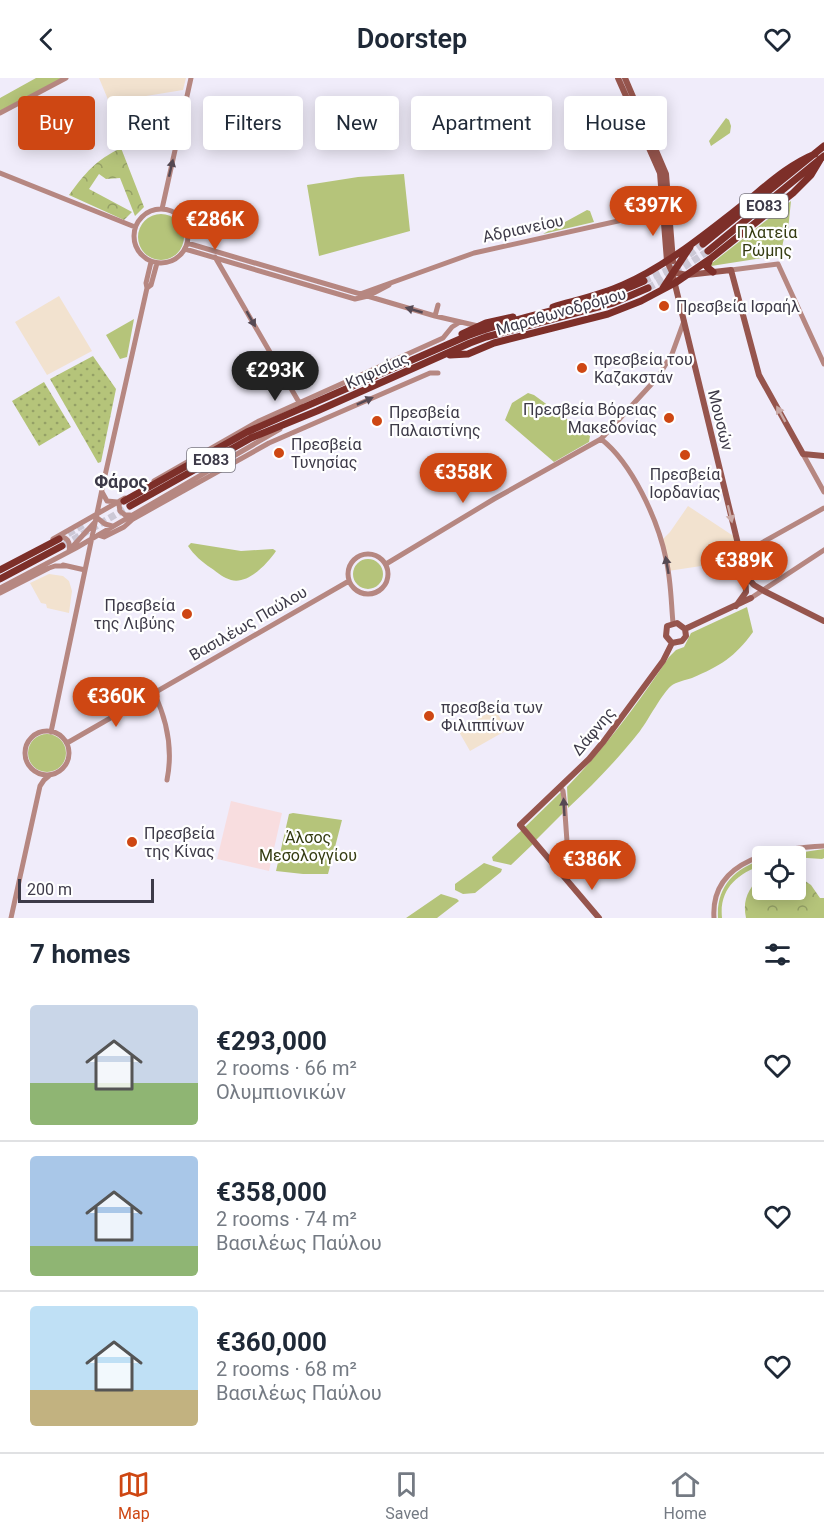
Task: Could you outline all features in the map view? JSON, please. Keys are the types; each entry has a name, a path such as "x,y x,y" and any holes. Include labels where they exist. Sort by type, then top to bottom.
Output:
{"main road":[{"path":"618,78 660,173 670,259"},
{"path":"625,78 666,174 670,259"},
{"name":"Κηφισίας","path":"659,291 710,259 799,188 810,175 824,146"},
{"name":"Κηφισίας","path":"703,245 786,170 798,161 820,157"},
{"name":"Κηφισίας","path":"446,346 458,336 478,326 596,295 623,285 670,259 703,245 820,157"},
{"path":"659,291 683,257 703,245"},
{"path":"683,257 681,263 684,268 689,271 695,269"},
{"name":"Μουσών","path":"670,259 745,573"},
{"path":"710,259 706,267 713,272"},
{"path":"653,269 687,275 731,270 758,372 803,454 824,456"},
{"name":"Κηφισίας","path":"646,284 614,303 486,337 294,419 124,502 238,436 301,405 483,330 591,302 646,284"},
{"name":"Μαραθωνοδρόμου","path":"446,355 468,354 524,334 608,314 641,302 659,291"},
{"path":"0,568 62,545"},
{"path":"0,579 62,545"},
{"path":"745,573 751,582 764,591 824,621"},
{"path":"736,606 746,592 745,573"},
{"path":"685,629 751,598"},
{"path":"673,623 680,624 685,629 684,639 679,643 672,643 667,639 665,633 668,626 673,623"},
{"name":"Δάφνης","path":"566,879 520,825 589,759 663,661 672,643"},
{"path":"566,879 599,918"}],"street":[{"path":"0,113 66,78"},
{"path":"162,209 191,78"},
{"path":"0,173 135,228"},
{"path":"122,222 133,222 147,213 162,209 169,210 181,218 187,230 186,246 173,261 154,262 140,254 134,241 135,228 140,219"},
{"name":"Αδριανείου","path":"360,294 474,253 663,211"},
{"path":"186,246 232,256 435,316 478,326"},
{"path":"186,246 215,258 355,299 368,296"},
{"path":"223,260 232,256"},
{"path":"215,258 306,415"},
{"path":"221,269 223,260"},
{"path":"51,732 147,288 146,283 154,262"},
{"path":"731,270 778,264 824,364"},
{"name":"Αδριανείου","path":"368,296 383,290 392,282"},
{"path":"383,290 382,296 386,302"},
{"path":"435,316 438,305"},
{"path":"386,564 601,439 658,377 672,354 684,321"},
{"path":"301,405 381,364 443,338 452,327 460,322"},
{"path":"73,527 87,531 94,536 105,536 269,443 430,373 438,373"},
{"path":"62,545 94,536 262,441 294,419"},
{"path":"601,439 631,474 652,514 666,558 673,623"},
{"path":"803,454 824,492"},
{"path":"102,490 107,501 124,502"},
{"path":"124,502 119,505 120,511 125,515 132,514"},
{"path":"0,588 47,563 73,527 124,502"},
{"path":"740,555 824,508"},
{"path":"96,517 112,526"},
{"path":"62,545 87,531 96,517"},
{"path":"751,598 824,550"},
{"path":"376,555 386,564 388,570 386,583 377,592 372,594 361,592 352,586 348,570 358,556 376,555"},
{"path":"47,563 58,562 66,566"},
{"path":"0,593 55,566 85,570"},
{"name":"Βασιλέως Παύλου","path":"66,743 350,581"},
{"path":"154,693 162,709 167,732 170,756 167,780"},
{"path":"11,918 40,786 50,775 63,769 68,761 69,752 66,743 58,734 51,732 36,734 26,746 26,759 35,772 40,786"},
{"path":"35,772 50,775"},
{"path":"560,787 564,799 569,870 566,879"},
{"path":"714,918 719,888 730,873 740,865 767,855 824,846"}],"shaded area":[{"path":"99,78 186,78 183,90 146,96 107,97"},
{"path":"59,296 92,351 47,375 15,322"},
{"path":"688,506 735,537 741,560 668,571 662,540"},
{"path":"49,574 63,576 69,581 72,591 69,613 47,608 46,604 41,603 30,583"},
{"path":"495,709 507,730 470,751 458,730"},
{"path":"231,801 282,813 269,871 217,859"}],"green space":[{"path":"36,78 63,78 29,96 18,96 18,102 0,111 0,98"},
{"path":"726,118 731,126 730,133 711,146 709,141"},
{"path":"122,150 144,207 135,216 120,178 106,179 99,174 89,189 132,212 124,220 69,195 80,180 105,157"},
{"path":"404,174 410,231 319,256 307,185 358,177"},
{"name":"Πλατεία Ρώμης","path":"791,201 788,230 781,252 776,256 711,266 712,263"},
{"path":"587,210 590,211 594,222 543,234"},
{"path":"161,214 177,221 184,237 177,253 161,260 145,253 138,237 145,221"},
{"path":"134,319 127,357 120,359 106,335"},
{"path":"93,356 116,389 101,462 98,463 50,379"},
{"path":"44,382 71,427 39,446 12,401"},
{"path":"528,393 590,436 589,442 554,462 505,420 512,403"},
{"path":"191,543 241,551 273,549 276,551 257,572 237,581 226,578 204,563 188,546"},
{"path":"368,559 374,560 382,568 382,580 374,588 368,589 362,588 354,580 353,574 354,568 362,560"},
{"path":"747,607 753,632 740,648 711,669 671,686 640,731 568,808 567,787 621,724 669,657 676,650 684,647 691,633"},
{"path":"47,734 61,739 66,753 61,767 47,772 33,767 28,753 33,739"},
{"path":"561,792 563,813 536,840 525,827"},
{"name":"Άλσος Μεσολογγίου","path":"289,814 342,820 328,874 276,871"},
{"path":"522,830 533,844 511,865 493,861 492,857"},
{"path":"824,849 824,858 806,858 806,852"},
{"path":"484,863 502,869 501,872 475,893 463,894 455,890 455,884"},
{"path":"752,864 752,870 738,878 727,891 723,899 722,918 718,918 720,897 724,889 735,874"},
{"path":"806,882 820,898 824,898 824,918 746,918 745,905 752,887 752,900 806,900"},
{"path":"441,894 459,901 437,918 406,918"}],"tunnel":[{"path":"644,281 672,268 703,244"},
{"path":"648,288 708,251"},
{"path":"64,545 130,506"},
{"path":"59,539 83,525"}],"place":[{"name":"Πρεσβεία Ισραήλ","path":"664,306"},
{"name":"πρεσβεία του Καζακστάν","path":"582,368"},
{"name":"Πρεσβεία Βόρειας Μακεδονίας","path":"669,418"},
{"name":"Πρεσβεία Παλαιστίνης","path":"377,421"},
{"name":"Πρεσβεία Τυνησίας","path":"279,453"},
{"name":"Πρεσβεία Ιορδανίας","path":"685,455"},
{"name":"Πρεσβεία της Λιβύης","path":"187,614"},
{"name":"πρεσβεία των Φιλιππίνων","path":"429,716"},
{"name":"Πρεσβεία της Κίνας","path":"132,842"}],"district":[{"name":"Φάρος","path":"121,482"}]}
